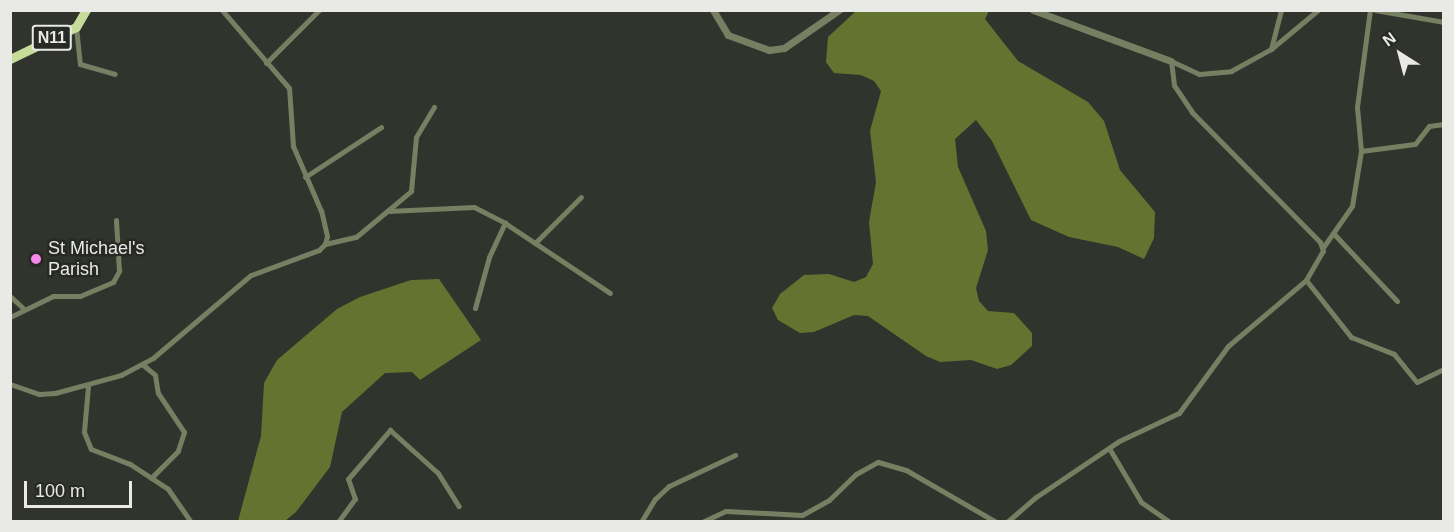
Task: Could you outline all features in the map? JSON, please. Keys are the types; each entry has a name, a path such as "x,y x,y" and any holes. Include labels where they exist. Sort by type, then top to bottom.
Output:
{"highway":[{"name":"N11","path":"10,58 76,27 86,10"}],"street":[{"path":"10,384 39,394 88,386 142,364 251,275 319,250 325,244 327,236 321,211 305,177 290,132 289,88 222,10"},
{"path":"266,63 319,10"},
{"path":"713,10 728,34 769,50 784,48 839,10"},
{"path":"1033,10 1199,74 1216,74 1249,63 1271,49 1318,10"},
{"path":"1271,49 1281,10"},
{"path":"1010,521 1109,448 1179,412 1234,340 1306,280 1324,246 1352,206 1360,151 1357,108 1370,10"},
{"path":"1375,10 1443,22"},
{"path":"76,27 80,64 115,74"},
{"path":"1171,62 1174,85 1192,112 1324,246"},
{"path":"325,244 356,237 388,211 414,185 416,137 434,108"},
{"path":"1360,151 1415,144 1429,126 1443,124"},
{"path":"305,177 381,126"},
{"path":"535,243 581,196"},
{"path":"388,211 463,205 506,223 610,293"},
{"path":"10,317 22,308 52,296 90,294 113,282 119,271 116,220"},
{"path":"475,308 489,257 506,223"},
{"path":"1334,234 1397,301"},
{"path":"1306,280 1351,337 1394,354 1417,382 1443,369"},
{"path":"10,296 22,308"},
{"path":"142,364 155,375 158,393 184,432 178,451 151,478"},
{"path":"88,386 84,432 91,449 151,478 177,499 191,522"},
{"path":"338,522 355,499 348,479 390,430 438,473 459,507"},
{"path":"1109,448 1141,502 1170,522"},
{"path":"641,522 655,499 669,486 735,455"},
{"path":"702,522 726,510 802,515 829,500 856,474 878,462 906,470 996,522"}],"green space":[{"path":"856,11 989,11 985,19 1018,61 1088,102 1104,121 1120,170 1155,212 1154,238 1144,259 1118,247 1069,237 1031,220 992,141 976,120 955,139 958,167 986,231 988,250 976,288 979,301 988,311 1014,313 1032,333 1032,346 1011,365 997,369 971,360 940,362 926,356 868,316 854,315 814,332 800,333 778,320 772,308 780,294 804,275 829,274 854,282 866,277 873,264 869,222 876,182 870,131 881,91 874,81 861,75 834,73 826,62 828,37"},
{"path":"439,279 481,340 420,380 412,372 385,373 342,412 330,467 296,512 285,521 238,521 261,436 264,383 277,360 337,309 360,297 411,280"}],"place":[{"name":"St Michael's Parish","path":"36,259"}]}
